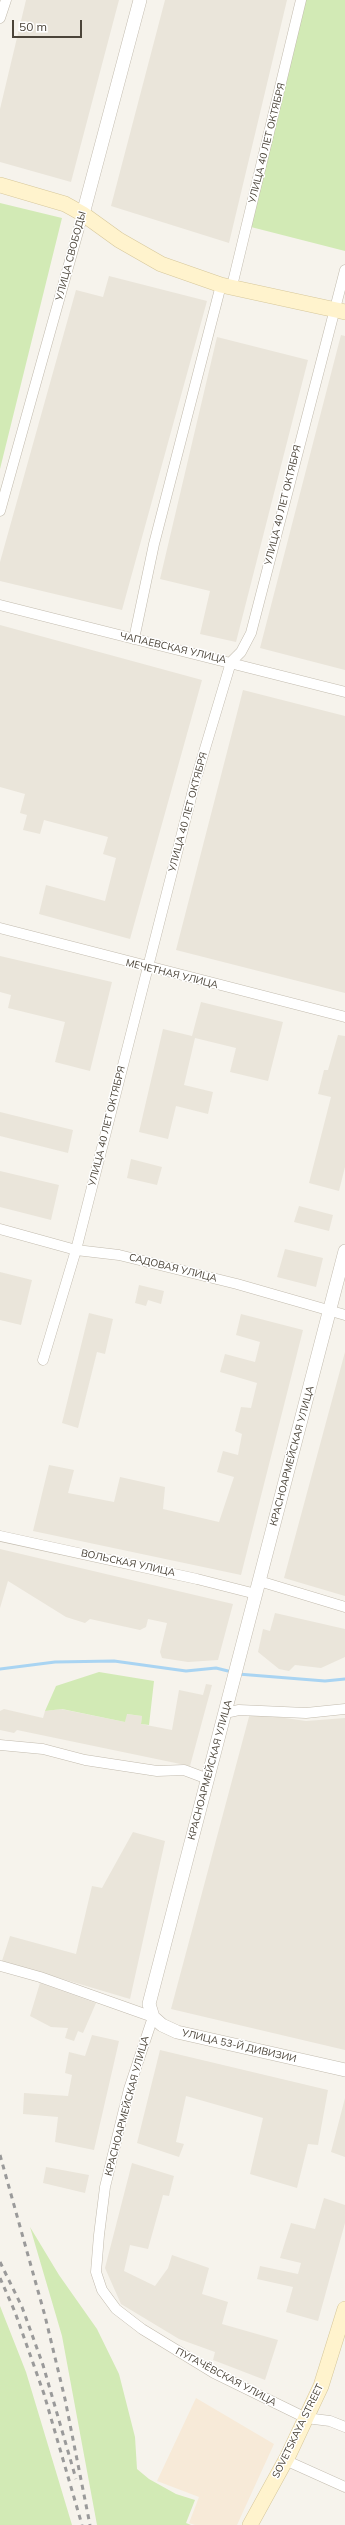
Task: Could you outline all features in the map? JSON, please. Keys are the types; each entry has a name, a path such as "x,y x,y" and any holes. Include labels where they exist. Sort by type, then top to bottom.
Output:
{"main road":[{"path":"0,185 65,204 83,214 119,240 161,264 227,285 340,311"},
{"name":"SOVETSKAYA STREET","path":"250,2525 285,2460 321,2386 345,2309"}],"street":[{"path":"0,18 6,0"},
{"name":"УЛИЦА СВОБОДЫ","path":"0,511 83,214 140,0"},
{"name":"УЛИЦА 40 ЛЕТ ОКТЯБРЯ","path":"134,639 154,544 227,285 301,0"},
{"name":"УЛИЦА 40 ЛЕТ ОКТЯБРЯ","path":"43,1360 76,1250 195,782 231,662 241,652 250,633 340,311 345,270"},
{"name":"ЧАПАЕВСКАЯ УЛИЦА","path":"0,605 231,662 345,692"},
{"name":"МЕЧЕТНАЯ УЛИЦА","path":"0,928 147,968 345,1017"},
{"name":"САДОВАЯ УЛИЦА","path":"0,1229 76,1250 119,1255 237,1284 345,1315"},
{"name":"КРАСНОАРМЕЙСКАЯ УЛИЦА","path":"102,2290 96,2272 105,2187 129,2089 152,2017 149,2004 153,1985 227,1708 345,1250"},
{"name":"ВОЛЬСКАЯ УЛИЦА","path":"0,1536 197,1578 256,1594"},
{"path":"259,1581 345,1607"},
{"path":"227,1708 239,1710 306,1713 345,1710"},
{"path":"0,1746 43,1749 85,1760 158,1771 184,1770 208,1779"},
{"name":"УЛИЦА 53-Й ДИВИЗИИ","path":"1,1966 40,1977 152,2017 162,2025 177,2032 345,2070"},
{"name":"ПУГАЧЁВСКАЯ УЛИЦА","path":"102,2290 116,2309 178,2352 214,2373 306,2418 330,2420 345,2427"},
{"path":"285,2460 345,2487"}],"shaded area":[{"path":"26,0 119,0 71,182 0,162 0,109"},
{"path":"165,0 287,0 229,243 111,206"},
{"path":"109,276 207,301 122,610 0,581 0,562 76,290 103,297"},
{"path":"341,335 345,336 345,670 260,648"},
{"path":"217,337 308,360 236,642 200,634 210,591 160,579"},
{"path":"0,625 202,680 130,939 39,914 46,885 105,901 116,858 103,854 108,837 44,820 40,834 23,830 27,815 20,813 25,794 0,787"},
{"path":"243,690 345,716 345,993 176,950"},
{"path":"0,956 112,982 90,1071 55,1062 65,1022 8,1008 11,995 0,992"},
{"path":"201,1002 283,1022 268,1081 230,1072 236,1048 195,1038 184,1085 213,1092 208,1114 176,1106 168,1139 139,1132 163,1029 192,1036"},
{"path":"338,1035 345,1036 345,1167 339,1191 309,1183 331,1097 318,1094 324,1070 328,1070"},
{"path":"0,1112 73,1130 68,1153 0,1136"},
{"path":"131,1159 162,1167 157,1185 127,1178"},
{"path":"0,1171 59,1185 51,1220 0,1207"},
{"path":"299,1206 333,1215 329,1231 294,1222"},
{"path":"285,1249 323,1258 316,1287 277,1277"},
{"path":"0,1272 32,1280 21,1325 0,1320"},
{"path":"139,1285 164,1291 161,1304 148,1300 146,1306 135,1303"},
{"path":"89,1313 113,1319 105,1354 97,1352 78,1428 62,1423"},
{"path":"241,1314 303,1330 241,1575 33,1531 49,1465 74,1470 68,1493 114,1502 120,1477 165,1487 163,1509 219,1522 234,1477 217,1472 223,1451 238,1455 242,1434 235,1431 241,1407 251,1408 257,1383 220,1372 225,1354 255,1362 260,1342 236,1335"},
{"path":"345,1352 345,1596 284,1578"},
{"path":"0,1549 233,1604 218,1660 188,1662 162,1658 160,1652 167,1623 148,1619 146,1627 140,1630 90,1619 85,1623 66,1617 8,1581 0,1608"},
{"path":"275,1613 345,1629 345,1657 321,1668 295,1665 289,1671 279,1669 258,1652 263,1629 270,1631"},
{"path":"206,1684 212,1685 190,1766 17,1730 14,1733 0,1730 0,1711 4,1709 43,1718 45,1711 61,1709 125,1722 126,1714 142,1716 141,1724 172,1730 179,1690 203,1695"},
{"path":"250,1713 306,1721 345,1718 345,2050 171,2009"},
{"path":"133,1832 165,1841 130,1999 2,1961 10,1936 76,1954 92,1886 102,1888"},
{"path":"40,1983 96,2003 83,2033 78,2031 74,2041 65,2038 68,2028 51,2027 30,2016"},
{"path":"92,2035 119,2041 94,2150 55,2142 58,2117 23,2114 24,2093 68,2096 72,2075 65,2073 69,2052 85,2056"},
{"path":"160,2050 328,2090 318,2145 308,2144 297,2188 250,2174 263,2118 186,2096 176,2142 184,2144 179,2157 137,2143"},
{"path":"345,2098 345,2157 331,2152"},
{"path":"132,2163 174,2176 169,2196 163,2195 148,2249 130,2245 124,2271 155,2286 168,2268 172,2255 209,2268 202,2294 228,2302 222,2324 278,2340 265,2380 213,2360 215,2352 179,2339 121,2304 105,2268"},
{"path":"46,2167 89,2175 85,2193 43,2183"},
{"path":"324,2198 345,2205 345,2223 318,2321 286,2312 293,2287 257,2279 260,2266 298,2274 301,2263 280,2258 291,2223 315,2229"},
{"path":"196,2398 274,2444 237,2525 195,2525 189,2523 199,2497 157,2481"}],"green space":[{"path":"304,0 345,0 345,251 251,227"},
{"path":"0,203 62,218 0,469"},
{"path":"99,1672 154,1681 149,1725 141,1724 142,1716 127,1714 125,1722 62,1709 45,1711 56,1686"},
{"path":"30,2227 59,2275 97,2329 119,2374 135,2437 137,2469 149,2479 176,2494 195,2500 186,2523 191,2525 97,2525 62,2336"},
{"path":"0,2306 26,2372 72,2525 0,2525"}],"waterway":[{"path":"0,1669 55,1662 114,1661 186,1671 216,1668 232,1672"},
{"path":"238,1674 325,1681 345,1679"}],"railway":[{"path":"0,2155 45,2316 65,2399 90,2525"},
{"path":"0,2262 22,2307 43,2365 76,2479"},
{"path":"0,2278 15,2312 44,2394 82,2525"}]}
